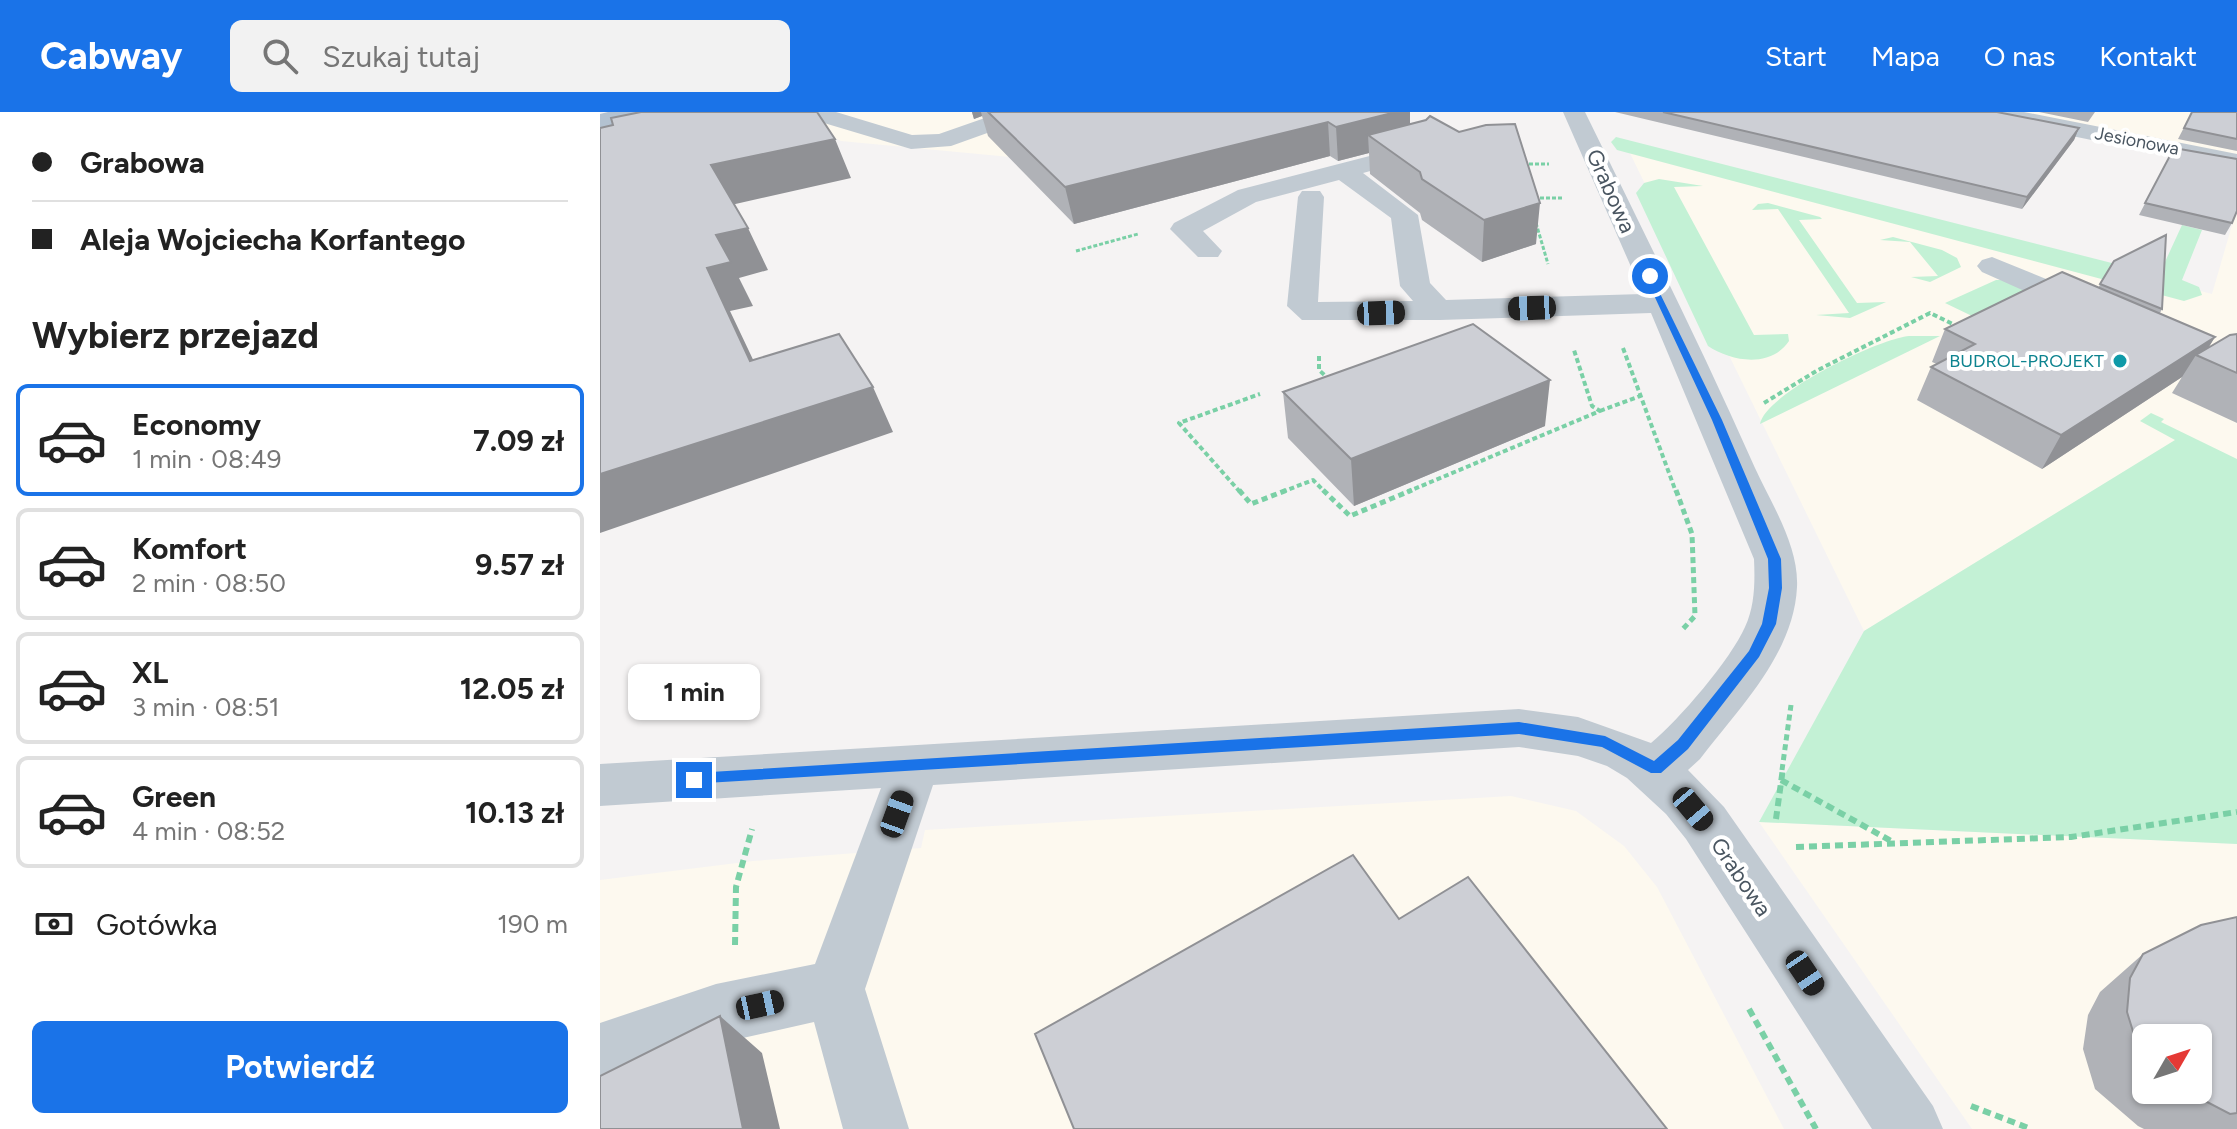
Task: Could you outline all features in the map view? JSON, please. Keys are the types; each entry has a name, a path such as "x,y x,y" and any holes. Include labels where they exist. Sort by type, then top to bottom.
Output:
{"main road":[{"path":"600,122 632,112"}],"street":[{"path":"812,112 911,142 942,141 1012,113"},
{"name":"Grabowa","path":"1574,112 1663,303 1775,559 1776,588 1769,624 1754,654 1683,745 1656,769 1705,823 1910,1129"},
{"name":"Jesionowa","path":"1989,112 2237,162"},
{"path":"600,132 658,118"},
{"path":"1208,251 1184,229 1230,208 1247,196 1416,151"},
{"path":"1343,171 1404,215 1415,286 1440,311"},
{"path":"1311,197 1302,306 1322,315 1663,303"},
{"path":"1992,266 2122,322"},
{"path":"600,785 1519,728 1605,742 1656,769"},
{"path":"876,1129 835,989 914,766"},
{"path":"600,1054 716,1014 835,989"}],"path":[{"path":"1522,176 1519,164 1564,164"},
{"path":"1533,213 1592,406 1600,411"},
{"path":"1757,411 1787,386 1930,313 1969,332"},
{"path":"1322,315 1319,370 1341,390"},
{"path":"1260,394 1179,423 1251,504 1313,480 1350,516 1640,396"},
{"path":"1775,830 1791,705"},
{"path":"1780,780 1892,841"},
{"path":"1784,847 2071,837 2237,812"},
{"path":"736,887 753,825 738,826"},
{"path":"1748,1007 1816,1129"}],"shaded area":[{"path":"776,112 1210,112 1042,160 841,141"},
{"path":"1999,112 2237,112 2237,166"},
{"path":"1624,141 2212,294 2237,208 2237,470 2176,440 1864,631"},
{"path":"1511,796 1576,811 1624,846 1657,887 1784,1129 600,1129 600,880 753,861 921,848 925,830"},
{"path":"1759,822 2237,844 2237,1129 1972,1129"}],"green space":[{"path":"1616,137 2159,275 2182,225 2202,230 2182,280 2199,287 2202,295 2184,301 1617,150 1611,142"},
{"path":"1659,179 1703,186 1674,187 1754,335 1788,334 1789,341 1781,350 1762,359 1751,360 1728,356 1708,346 1636,193 1644,183"},
{"path":"1768,203 1820,217 1822,219 1799,220 1857,303 1886,302 1850,318 1816,315 1849,313 1778,209 1752,210 1758,204"},
{"path":"1893,237 1942,250 1957,258 1961,267 1930,282 1911,277 1938,276 1910,242 1880,240"},
{"path":"1996,280 2055,298 1997,328 1945,303"},
{"path":"1909,336 1940,336 1760,424 1767,411 1802,383 1850,357"},
{"path":"2151,413 2164,419 2161,422 2237,459 2237,844 1759,822 1864,631 2175,440 2140,421"}],"building":[{"path":"641,112 817,112 835,139 711,165 748,228 716,235 731,262 707,268 750,361 839,334 873,387 600,474 600,128 613,125 611,118"},
{"path":"988,112 1396,112 1336,127 1328,122 1065,187"},
{"path":"1663,112 1997,112 2079,128 2027,197"},
{"path":"2192,112 2237,112 2237,139 2184,128"},
{"path":"1430,116 1459,132 1486,125 1515,124 1540,203 1484,220 1422,179 1420,172 1368,135 1426,120"},
{"path":"2174,148 2237,159 2237,211 2232,223 2145,203"},
{"path":"2166,235 2162,309 2100,284 2114,261"},
{"path":"2062,272 2215,337 2061,435 1931,367 1975,344 1945,329"},
{"path":"1473,324 1550,380 1351,459 1283,392"},
{"path":"2237,334 2237,373 2196,355 2230,335"},
{"path":"1353,855 1399,919 1468,877 1667,1129 1074,1129 1035,1034"},
{"path":"2237,917 2237,1113 2230,1114 2211,1104 2212,1024 2132,1024 2132,1028 2127,1012 2130,978 2143,954 2201,925"},
{"path":"720,1016 743,1129 600,1129 600,1076"}],"place":[{"name":"BUDROL-PROJEKT","path":"2120,361"}],"route":[{"path":"694,780 1519,728 1553,731 1605,742 1656,769 1683,745 1754,654 1769,624 1776,588 1775,559 1717,420 1650,276"}]}
